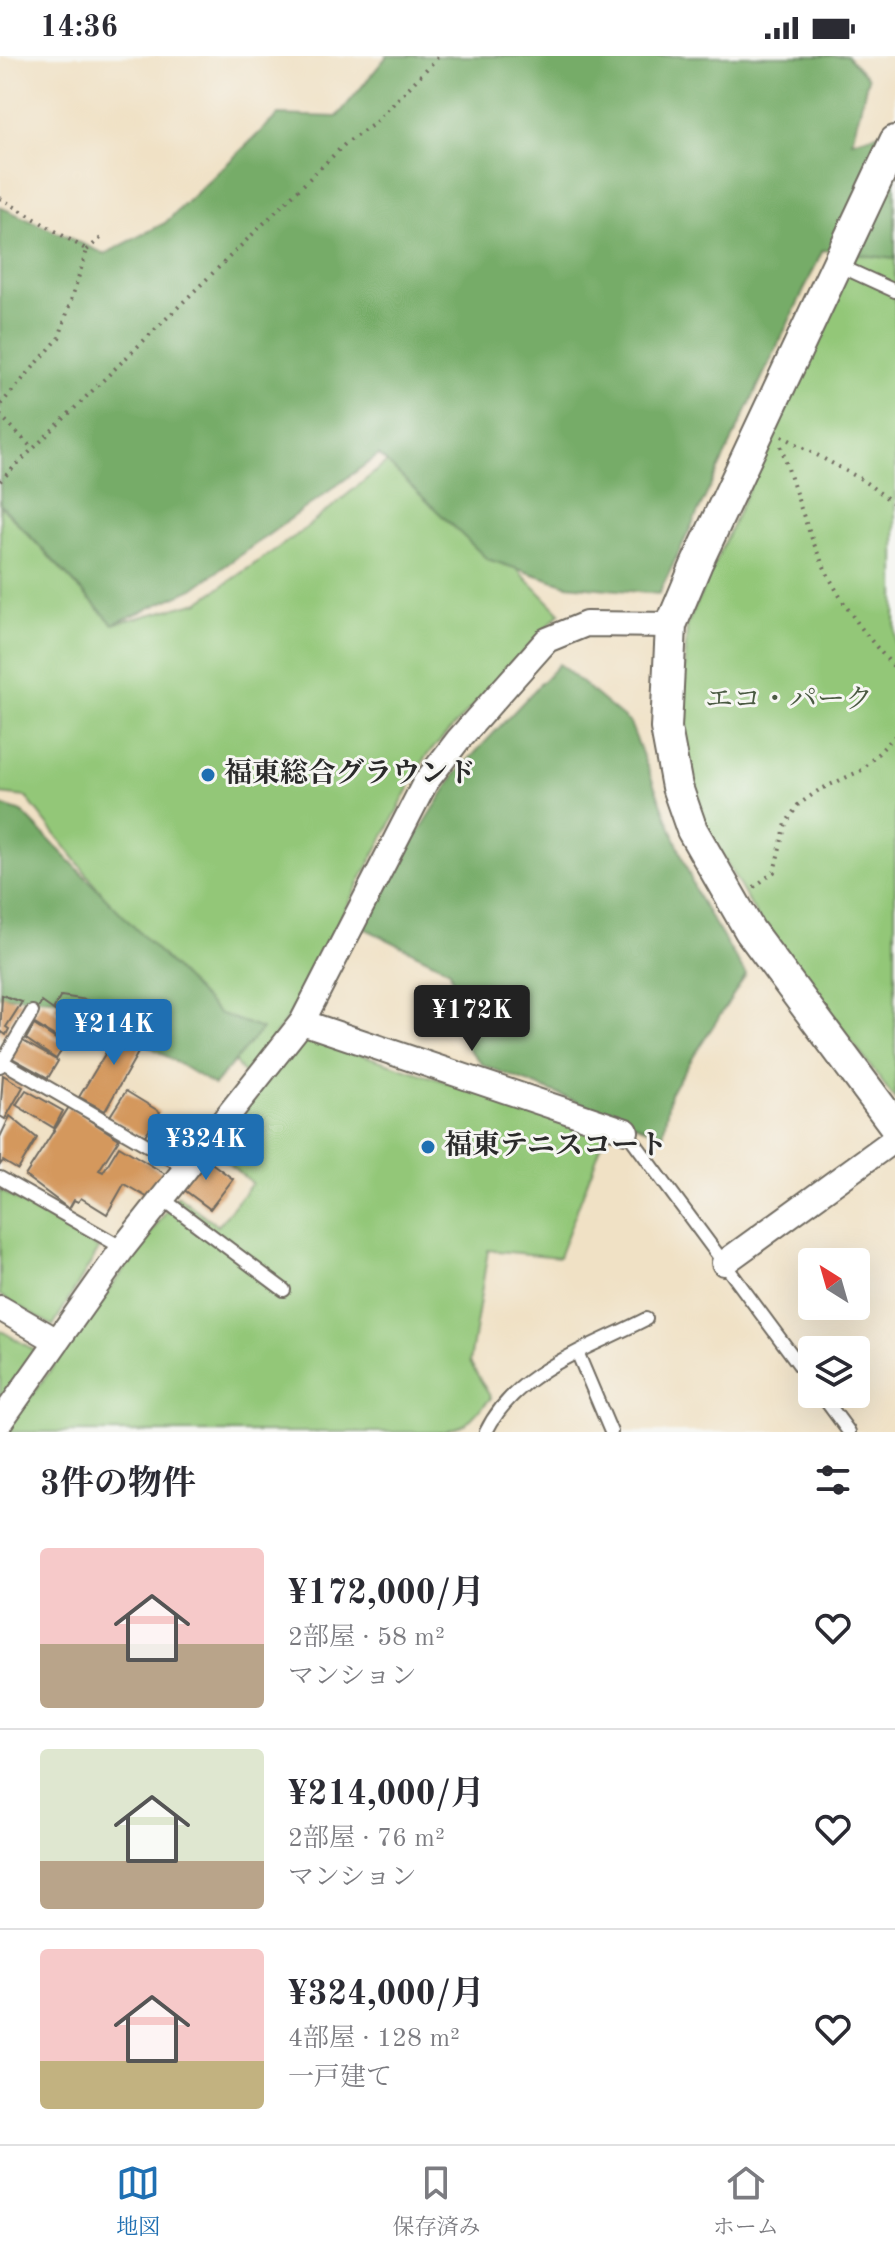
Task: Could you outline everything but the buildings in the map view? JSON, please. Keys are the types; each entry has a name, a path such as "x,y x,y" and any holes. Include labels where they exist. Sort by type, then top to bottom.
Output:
{"street":[{"path":"895,141 697,563 671,625 666,728 677,787 692,830 750,931 895,1126"},
{"path":"0,1422 123,1248 302,1022 425,783 458,740 547,640 586,624 671,625"},
{"path":"302,1022 626,1131"},
{"path":"724,1263 895,1139"},
{"path":"0,1308 57,1341"}],"lane":[{"path":"836,264 895,291"},
{"path":"32,1012 1,1064 187,1168"},
{"path":"626,1131 798,1363"},
{"path":"0,1178 123,1248"},
{"path":"163,1199 284,1290"},
{"path":"486,1432 498,1408 522,1383 646,1319"},
{"path":"578,1354 611,1432"},
{"path":"831,1408 849,1432"}],"path":[{"path":"0,481 345,144 374,124 439,56"},
{"path":"0,198 87,250"},
{"path":"0,405 59,338 87,250 103,236"},
{"path":"0,415 33,449"},
{"path":"895,504 861,479 777,433 811,543 831,586 859,628 895,668"},
{"path":"749,891 774,872 786,823 798,805 819,790 862,770 895,736"}],"green space":[{"path":"387,56 847,56 868,78 852,141 895,129 895,259 823,250 659,594 567,585 487,559 379,455 193,589 113,624 0,504 0,207 105,254 165,223 278,115 337,117"},
{"name":"エコ・パーク","path":"895,176 895,1099 758,918 704,824 682,726 687,625 842,282"},
{"name":"福東総合グラウンド","path":"401,451 560,613 426,756 289,1016 245,1075 26,797 0,794 0,505 113,624 199,602 301,532"},
{"path":"559,664 630,723 698,897 746,975 670,1093 663,1135 483,1065 466,1046 450,970 360,926 456,773"},
{"path":"0,805 22,812 218,1013 262,1029 214,1085 73,1000 0,996"},
{"path":"300,1035 606,1133 559,1257 488,1250 470,1362 491,1398 466,1424 442,1432 5,1432 178,1196 218,1226 252,1183 213,1151"},
{"path":"0,1190 99,1249 53,1326 0,1295"},
{"path":"0,1330 41,1354 0,1408"}],"place":[{"name":"福東総合グラウンド","path":"208,775"},
{"name":"福東テニスコート","path":"428,1147"}]}
